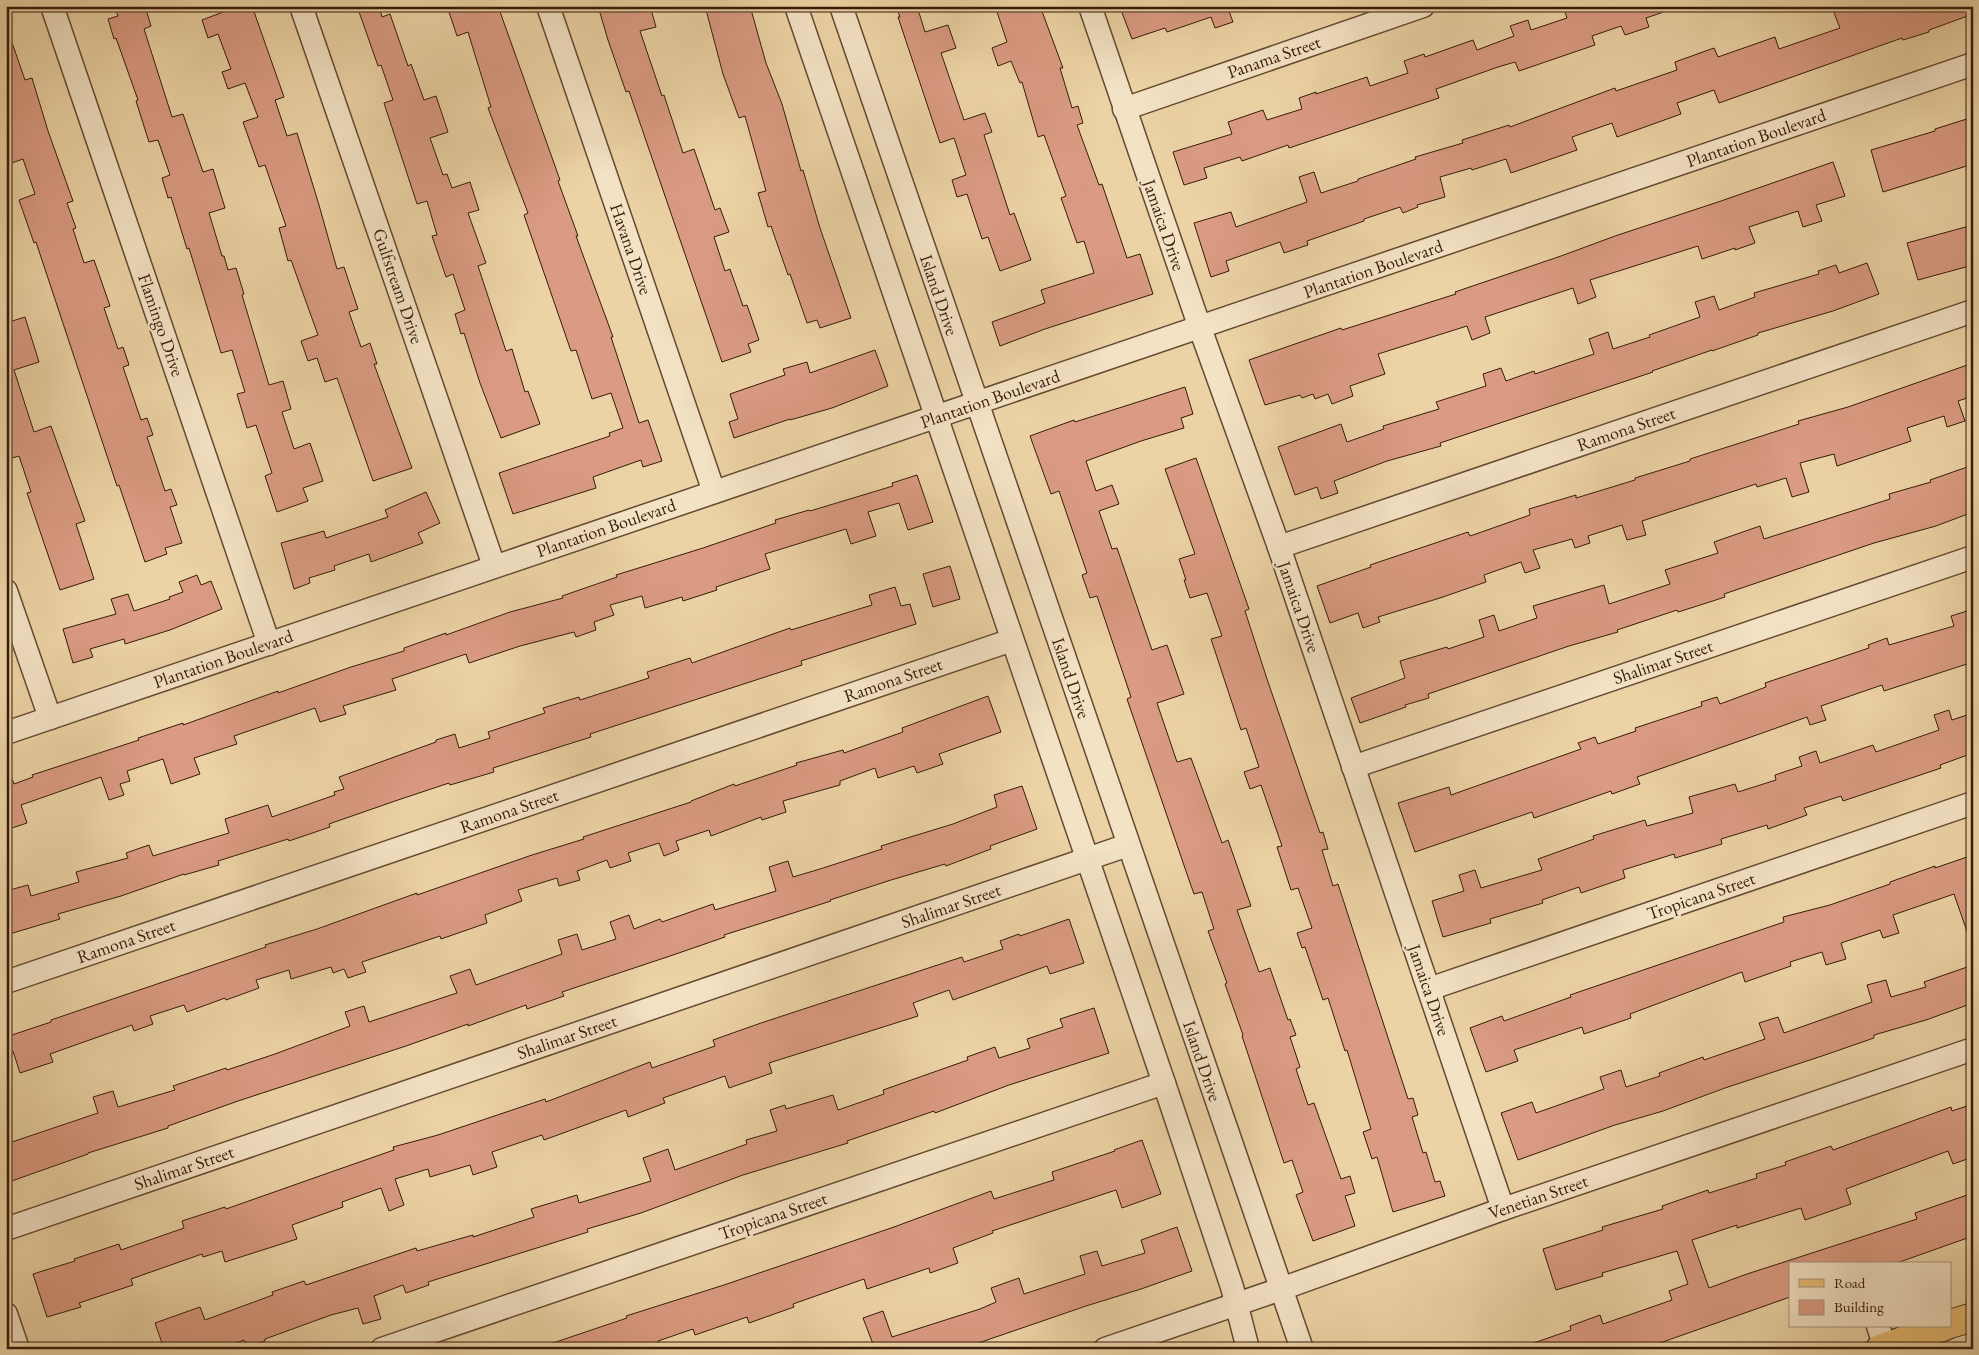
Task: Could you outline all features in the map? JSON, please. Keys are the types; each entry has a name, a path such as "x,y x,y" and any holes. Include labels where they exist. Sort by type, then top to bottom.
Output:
{"main road":[{"path":"1952,1323 1973,1316"},
{"path":"1881,1341 1936,1328"}],"street":[{"name":"Flamingo Drive","path":"52,6 269,644"},
{"name":"Gulfstream Drive","path":"301,6 494,566"},
{"name":"Havana Drive","path":"548,6 714,492"},
{"path":"796,6 1164,1082 1236,1304 1248,1349"},
{"name":"Island Drive","path":"841,6 1302,1349"},
{"name":"Jamaica Drive","path":"1090,6 1200,328 1279,547 1503,1209"},
{"name":"Panama Street","path":"1124,109 1423,6"},
{"name":"Plantation Boulevard","path":"6,733 1973,64"},
{"name":"Ramona Street","path":"1279,547 1973,311"},
{"name":"Shalimar Street","path":"1353,767 1973,557"},
{"path":"6,591 50,718"},
{"name":"Ramona Street","path":"6,982 1012,640"},
{"name":"Tropicana Street","path":"1429,989 1973,803"},
{"name":"Shalimar Street","path":"6,1229 1128,845"},
{"name":"Venetian Street","path":"1110,1348 1503,1209 1973,1049"},
{"name":"Tropicana Street","path":"382,1349 1164,1082"},
{"path":"6,1314 18,1349"}],"building":[{"path":"114,6 145,6 151,26 144,29 172,117 183,114 203,172 213,169 225,208 209,213 222,256 224,256 228,270 236,268 244,294 242,295 269,385 283,381 291,409 282,412 294,449 310,443 323,481 303,488 308,501 277,512 265,476 272,473 256,425 247,428 237,394 245,392 232,350 221,353 189,248 187,249 171,197 168,198 162,178 170,175 158,140 149,142 136,101 138,100 116,38 114,39 108,19 118,16"},
{"path":"239,6 252,6 284,97 275,100 287,136 297,133 337,269 344,267 358,309 349,312 361,347 370,343 377,364 374,364 412,468 373,481 337,378 325,382 317,358 308,361 301,341 318,335 291,260 288,261 279,228 286,226 265,165 259,167 243,122 258,117 245,83 228,89 222,72 231,69 218,34 208,38 202,20"},
{"path":"357,6 379,6 382,17 390,14 408,66 411,64 424,100 436,96 448,132 430,138 443,175 447,174 452,188 470,182 479,210 468,213 486,263 478,266 506,351 512,349 525,392 528,391 540,424 501,438 480,383 464,333 461,334 455,314 465,310 453,274 446,277 432,236 437,235 427,201 417,204 384,103 393,100 381,65 378,66"},
{"path":"447,6 498,6 560,180 558,181 613,337 611,337 639,423 648,420 662,461 643,467 641,460 607,472 593,477 596,488 513,514 499,473 610,436 609,433 623,428 611,393 592,399 576,350 571,351 524,215 528,213 488,108 491,107 468,32 457,36"},
{"path":"598,6 650,6 656,27 640,31 683,153 694,149 715,210 720,208 729,232 714,237 725,271 730,269 743,306 747,305 759,340 748,344 751,352 722,362 629,91 626,92"},
{"path":"705,6 750,6 766,63 782,104 801,171 803,170 820,228 851,318 820,328 817,320 807,323 771,226 768,227 758,193 766,191 745,116 739,118 723,74"},
{"path":"896,6 917,6 925,32 948,25 956,48 941,53 964,120 985,113 992,132 984,135 1010,215 1014,213 1031,260 1000,271 988,237 982,239 967,194 957,197 952,180 966,175 954,138 940,143"},
{"path":"995,6 1040,6 1063,68 1060,68 1072,108 1078,106 1083,123 1077,125 1099,185 1102,184 1127,258 1140,254 1153,294 1045,329 1000,346 992,322 1045,303 1041,290 1094,273 1084,241 1077,243 1061,198 1066,196 1044,135 1038,137 1022,82 1020,83 1011,61 998,66 992,48 1007,42"},
{"path":"1132,6 1235,6 1235,9 1229,11 1233,22 1215,28 1211,17 1167,32 1165,28 1132,39 1121,10"},
{"path":"1563,6 1675,8 1646,18 1649,27 1625,35 1621,26 1592,36 1595,45 1519,71 1515,62 1498,67 1436,89 1439,98 1289,148 1288,145 1242,161 1240,157 1204,168 1207,178 1184,185 1173,152 1232,134 1228,122 1263,110 1267,120 1302,109 1299,98 1316,92 1316,94 1367,77 1370,86 1408,73 1404,61 1424,54 1425,57 1473,40 1477,50 1514,36 1510,26 1528,20 1531,30 1567,18"},
{"path":"1846,6 1973,6 1973,14 1929,30 1929,32 1903,40 1902,38 1719,103 1714,90 1677,103 1681,114 1617,137 1612,123 1572,137 1577,150 1511,173 1506,159 1472,170 1471,168 1440,177 1445,197 1417,205 1418,207 1403,213 1400,207 1364,219 1364,221 1307,241 1308,245 1284,253 1280,242 1226,261 1229,271 1211,277 1194,223 1231,212 1236,227 1307,202 1299,177 1314,172 1321,193 1416,159 1415,157 1463,143 1462,140 1509,125 1510,127 1615,88 1616,91 1677,70 1675,62 1714,48 1718,57 1775,37 1779,49 1840,28 1833,10"},
{"path":"6,34 9,34 25,80 32,78 48,131 73,201 67,203 76,228 73,229 84,263 94,260 110,306 104,308 118,349 123,347 129,365 123,367 141,420 147,418 153,435 147,437 165,491 171,489 177,505 170,507 182,543 165,548 167,554 145,562 119,485 117,486 36,242 34,243 19,200 35,194 23,159 6,165"},
{"path":"1973,117 1973,164 1883,192 1871,150 1935,131 1935,129"},
{"path":"1833,162 1845,196 1816,205 1822,221 1803,227 1798,211 1749,227 1755,243 1735,250 1735,248 1702,259 1698,246 1590,280 1596,297 1578,304 1573,288 1485,317 1490,333 1472,340 1467,326 1378,354 1385,374 1350,386 1353,396 1332,404 1328,394 1315,399 1313,394 1302,398 1300,395 1265,405 1249,360 1341,328 1342,330 1456,294 1455,292"},
{"path":"1973,225 1973,265 1918,280 1907,243"},
{"path":"1867,263 1879,294 1833,311 1758,333 1758,335 1653,372 1440,443 1441,446 1387,461 1334,481 1338,493 1321,499 1317,487 1295,495 1278,447 1341,424 1347,442 1384,429 1383,426 1439,409 1436,402 1486,386 1483,374 1501,368 1506,381 1534,371 1535,374 1594,354 1589,339 1608,332 1613,349 1650,337 1649,335 1700,317 1695,302 1714,296 1719,310 1755,297 1754,293 1819,274 1818,271 1836,265 1839,273"},
{"path":"25,317 39,362 14,370 34,432 51,426 85,521 76,524 94,579 60,590 27,493 31,492 19,456 12,458 6,442 6,323"},
{"path":"875,350 888,386 832,408 790,419 734,438 729,422 738,419 730,394 785,375 783,369 807,362 810,373"},
{"path":"1973,363 1973,396 1958,401 1965,421 1947,427 1944,416 1907,428 1911,441 1837,466 1834,454 1800,463 1809,492 1792,497 1786,478 1757,487 1756,484 1642,521 1646,535 1627,540 1622,525 1588,536 1590,543 1575,548 1572,539 1533,550 1540,568 1525,573 1521,562 1484,575 1486,582 1378,617 1380,622 1363,628 1358,613 1330,623 1317,586 1371,567 1370,565 1468,532 1470,536 1530,515 1529,509 1576,495 1576,498 1635,480 1635,478 1690,461 1690,459 1799,424 1798,421 1848,407"},
{"path":"1185,387 1193,414 1181,418 1184,428 1086,461 1096,491 1112,485 1119,504 1099,511 1112,549 1117,548 1152,650 1167,645 1184,694 1157,703 1177,762 1191,758 1222,843 1228,840 1251,906 1237,910 1259,972 1270,968 1288,1020 1290,1019 1296,1035 1290,1037 1300,1067 1296,1069 1308,1105 1314,1103 1341,1179 1350,1176 1355,1193 1345,1196 1355,1226 1313,1241 1296,1195 1303,1192 1292,1160 1284,1163 1225,984 1227,983 1208,931 1214,929 1202,892 1194,894 1127,699 1131,697 1097,596 1090,598 1082,575 1087,573 1059,491 1051,494 1030,436 1074,420 1075,422"},
{"path":"1196,458 1249,609 1245,611 1267,679 1320,833 1323,832 1328,849 1322,850 1333,886 1338,884 1408,1099 1413,1098 1418,1115 1412,1117 1423,1153 1426,1152 1435,1182 1440,1181 1445,1196 1393,1212 1377,1157 1372,1159 1363,1132 1371,1129 1347,1050 1345,1051 1328,998 1323,1000 1305,947 1302,948 1297,933 1312,928 1298,888 1291,890 1277,847 1282,846 1261,785 1250,789 1244,772 1259,767 1246,728 1241,730 1211,639 1222,636 1207,593 1190,598 1184,580 1186,580 1179,559 1195,554 1165,469"},
{"path":"1973,465 1973,512 1936,526 1874,543 1724,594 1725,597 1678,612 1677,610 1617,630 1618,632 1569,646 1428,694 1429,698 1405,705 1406,707 1360,723 1351,698 1405,678 1400,661 1447,647 1448,649 1484,637 1479,620 1494,615 1499,631 1537,618 1533,606 1604,585 1609,604 1670,584 1665,570 1718,553 1714,542 1760,526 1764,539 1890,499 1889,494 1931,482 1930,480"},
{"path":"917,475 933,522 908,530 899,503 868,512 876,536 851,544 846,529 765,554 770,569 716,587 717,590 683,601 682,597 645,608 642,596 610,605 614,615 594,622 596,630 576,637 574,632 520,646 469,663 466,654 392,679 396,690 343,706 346,714 320,722 315,708 234,736 237,744 194,758 200,774 171,784 163,759 127,771 130,781 120,784 124,795 109,800 101,777 21,805 27,823 6,830 6,770 9,770 14,784 33,777 32,775 139,740 138,738 183,723 183,725 278,691 278,693 351,667 404,651 404,648 446,633 446,635 510,612 563,598 562,596 617,577 616,575 776,523 775,520 893,486 892,483"},
{"path":"426,492 440,523 418,533 423,543 371,562 369,554 334,566 335,570 309,578 310,583 294,589 281,543 324,531 326,538 388,517 385,510"},
{"path":"950,566 960,599 933,607 923,574"},
{"path":"197,575 201,585 211,581 222,609 170,630 125,644 124,639 90,649 93,657 73,663 63,629 116,614 111,599 128,594 134,611 170,599 169,597 183,592 179,582"},
{"path":"895,587 901,606 910,604 916,624 801,661 802,665 590,734 591,737 493,768 494,772 450,785 449,783 395,801 329,824 330,827 218,861 219,865 184,874 121,896 58,914 60,919 6,935 6,891 28,885 31,896 79,882 76,872 128,858 126,853 149,845 153,856 229,833 225,819 268,805 272,817 335,795 334,792 344,789 339,777 436,742 436,740 455,734 459,748 490,738 488,732 545,713 543,708 579,697 580,700 649,678 647,672 690,658 692,663 790,628 791,630 872,605 869,595"},
{"path":"1967,611 1973,630 1973,662 1884,691 1882,685 1821,706 1826,720 1810,725 1807,717 1637,777 1640,784 1612,794 1611,791 1534,818 1532,812 1415,852 1398,803 1449,787 1451,795 1581,749 1578,743 1595,737 1598,744 1636,731 1635,728 1702,706 1701,702 1717,697 1720,704 1766,687 1765,683 1869,648 1868,645 1887,638 1889,645 1954,626 1951,616"},
{"path":"988,696 1001,732 939,754 943,764 917,773 914,766 878,778 875,768 840,781 840,785 783,801 786,812 762,820 761,817 711,836 709,830 676,841 679,850 664,856 659,843 628,853 631,861 610,868 607,860 577,871 580,880 559,886 557,878 518,890 522,901 485,915 487,923 441,939 440,936 362,962 366,972 348,978 344,969 333,973 331,967 291,979 289,970 256,980 259,988 226,1000 225,998 187,1012 184,1005 150,1016 153,1024 134,1031 132,1025 50,1054 53,1062 20,1073 13,1051 6,1053 6,1037 51,1022 51,1020 266,947 265,945 317,929 417,893 417,895 584,839 583,837 691,802 734,784 735,786 797,765 796,763 843,750 844,753 903,732 902,728"},
{"path":"1949,710 1952,720 1973,713 1973,753 1940,765 1941,768 1843,801 1841,796 1804,808 1807,815 1768,829 1767,825 1721,839 1722,844 1675,858 1674,854 1623,870 1625,878 1581,893 1579,887 1542,900 1543,903 1490,919 1491,923 1443,937 1432,901 1464,891 1459,875 1475,870 1481,888 1542,870 1538,859 1594,839 1593,836 1645,820 1647,826 1693,813 1689,797 1735,784 1738,792 1776,780 1775,775 1802,766 1799,757 1816,751 1820,763 1873,745 1876,752 1939,730 1934,715"},
{"path":"1022,786 1037,829 990,846 991,849 946,866 945,864 891,880 724,935 725,937 562,992 564,996 527,1009 526,1005 468,1026 468,1024 238,1101 168,1126 168,1128 88,1153 6,1183 6,1144 98,1113 93,1097 113,1091 118,1107 175,1090 173,1086 275,1054 350,1026 345,1012 364,1006 369,1022 457,993 450,976 470,969 476,985 562,954 558,940 577,934 582,950 616,939 610,922 629,915 634,929 660,919 662,922 713,904 715,910 776,891 769,867 788,861 793,877 820,869 882,849 881,846 953,824 997,807 994,795"},
{"path":"1973,855 1973,939 1970,940 1954,894 1893,915 1899,933 1883,938 1880,930 1841,943 1846,959 1826,965 1822,952 1790,962 1791,966 1745,982 1742,972 1630,1014 1631,1018 1584,1034 1582,1027 1514,1050 1518,1061 1486,1072 1470,1028 1502,1016 1504,1021 1571,997 1570,995 1784,922 1783,917 1830,905 1935,866 1935,868"},
{"path":"1069,919 1084,963 1050,974 1047,966 953,1000 949,990 913,1003 918,1016 769,1063 772,1073 729,1088 725,1076 663,1098 665,1103 628,1117 626,1110 544,1140 542,1135 492,1152 497,1167 473,1175 470,1165 430,1177 428,1169 395,1179 404,1205 389,1211 381,1188 342,1202 343,1207 292,1225 297,1239 225,1262 222,1251 203,1257 202,1254 131,1279 133,1285 79,1303 81,1307 47,1317 33,1274 75,1261 74,1259 119,1244 121,1250 184,1228 182,1221 225,1207 226,1209 394,1150 393,1147 438,1135 545,1099 546,1102 650,1062 652,1068 715,1046 713,1040 761,1023 962,957 964,962 1003,949 1000,941"},
{"path":"1970,966 1973,975 1973,1003 1926,1020 1874,1035 1874,1038 1663,1111 1615,1125 1518,1160 1501,1113 1532,1102 1536,1113 1604,1089 1600,1077 1621,1070 1626,1087 1660,1076 1659,1073 1703,1057 1704,1060 1765,1039 1759,1023 1778,1017 1784,1033 1872,1002 1867,985 1886,980 1891,997 1926,987 1924,982"},
{"path":"1094,1008 1109,1053 1009,1085 935,1113 934,1111 847,1141 848,1143 743,1175 641,1213 587,1229 588,1232 428,1282 429,1285 406,1293 403,1285 374,1296 381,1319 363,1324 358,1308 331,1315 247,1347 244,1340 221,1349 164,1349 155,1323 200,1307 205,1320 273,1295 272,1292 304,1281 306,1285 416,1248 417,1251 473,1235 473,1237 534,1217 531,1209 577,1195 579,1203 651,1181 643,1158 668,1149 675,1170 747,1144 746,1140 777,1131 770,1110 785,1105 786,1109 833,1095 838,1110 884,1094 883,1090 968,1060 967,1057 995,1047 999,1058 1030,1048 1027,1039 1063,1027 1060,1019"},
{"path":"1973,1104 1973,1157 1953,1164 1948,1151 1846,1189 1851,1204 1805,1220 1801,1208 1737,1228 1737,1225 1692,1240 1709,1288 1917,1219 1915,1213 1973,1193 1973,1236 1900,1262 1789,1262 1789,1297 1643,1349 1526,1349 1525,1346 1571,1330 1570,1326 1600,1315 1603,1324 1672,1300 1669,1291 1688,1284 1677,1251 1602,1273 1603,1276 1556,1290 1543,1249 1603,1230 1602,1227 1663,1209 1662,1206 1708,1190 1709,1193 1757,1178 1756,1174 1786,1165 1785,1162 1831,1146 1833,1150 1951,1107 1952,1111"},
{"path":"1142,1140 1161,1194 1122,1208 1116,1190 992,1231 993,1233 953,1248 958,1263 930,1273 929,1268 867,1289 864,1279 793,1304 794,1307 749,1323 747,1317 695,1335 693,1329 658,1341 660,1349 544,1349 544,1346 627,1318 626,1316 894,1227 991,1191 994,1199 1054,1180 1052,1172"},
{"path":"1177,1227 1192,1271 961,1349 867,1349 867,1346 873,1344 863,1318 883,1311 892,1337 980,1309 996,1302 991,1288 1019,1278 1024,1294 1085,1274 1080,1256 1097,1251 1102,1266 1145,1253 1141,1240"}]}
